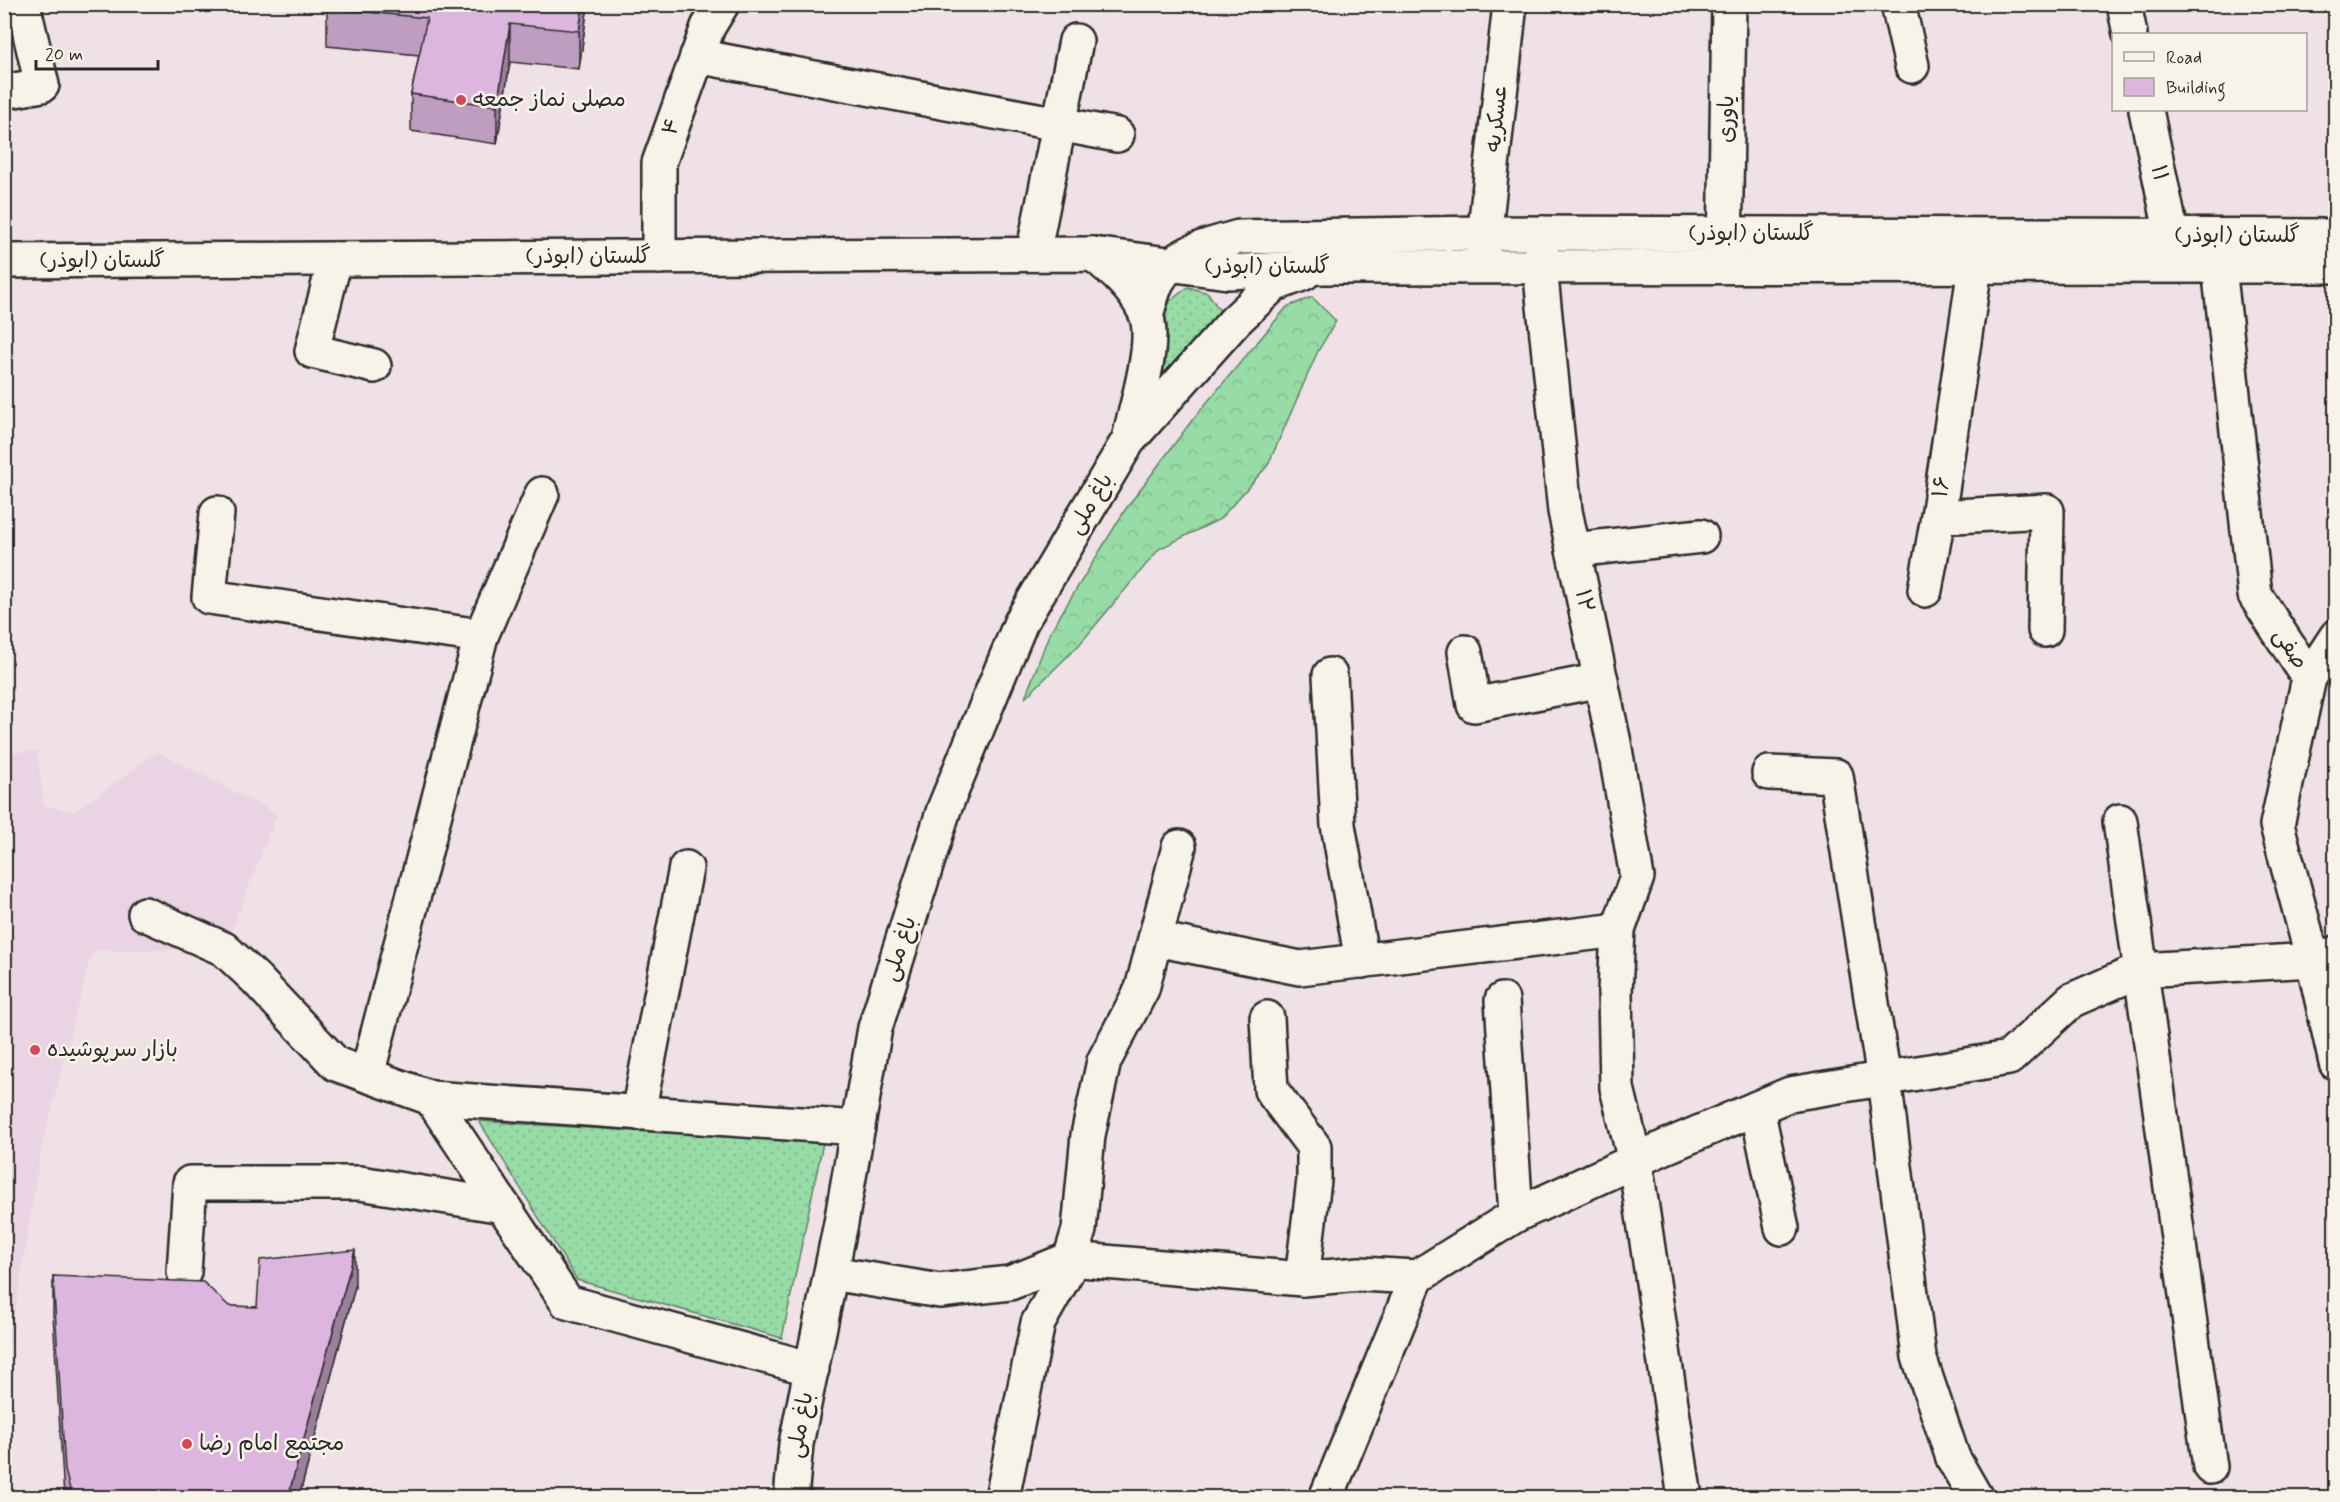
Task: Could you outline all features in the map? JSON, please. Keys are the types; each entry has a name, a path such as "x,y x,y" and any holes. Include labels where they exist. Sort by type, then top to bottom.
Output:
{"street":[{"path":"4,92 42,85 23,4"},
{"name":"۴","path":"659,257 659,163 708,27 722,4"},
{"name":"عسکریه","path":"1480,267 1510,4"},
{"name":"یاوری","path":"1725,266 1730,4"},
{"path":"1898,4 1912,66"},
{"path":"2124,4 2130,33"},
{"path":"1033,254 1076,41"},
{"path":"697,56 1117,135"},
{"name":"۱۱","path":"2146,111 2172,236"},
{"name":"گلستان (ابوذر)","path":"1146,314 1157,281 1171,264 1200,249 1239,237 1485,233 2336,236"},
{"name":"۱۲","path":"1542,233 1540,267 1565,512 1601,680 1637,877 1618,930 1615,992 1617,1088 1635,1161 1685,1497"},
{"name":"۱۶","path":"1977,235 1975,267 1938,517 2047,511 2045,630"},
{"path":"2172,236 2219,267"},
{"name":"گلستان (ابوذر)","path":"4,261 1093,254 1228,272 1323,267 2336,267"},
{"name":"باغ ملی","path":"1093,254 1114,271 1146,314 1150,339 1128,441"},
{"path":"335,259 312,351 374,366"},
{"name":"باغ ملی","path":"791,1497 796,1444 831,1273 875,1028 944,809 1021,622 1128,441 1235,321 1273,285 1323,267"},
{"name":"صفی","path":"2219,267 2256,595 2309,678 2277,825 2324,956 2336,1063"},
{"path":"367,1075 481,636 542,494"},
{"path":"217,513 209,597 481,636"},
{"path":"1925,590 1938,517"},
{"path":"1574,550 1701,536"},
{"path":"2309,678 2336,637"},
{"path":"1465,652 1474,705 1601,680"},
{"path":"1330,675 1338,825 1362,961"},
{"path":"1769,774 1836,776 1884,1079 1919,1357 1953,1458 1976,1497"},
{"path":"2120,821 2210,1467"},
{"path":"1002,1497 1038,1323 1066,1273 1080,1230 1088,1136 1104,1061 1143,989 1179,847"},
{"path":"638,1113 686,868"},
{"path":"145,914 224,949 256,979 336,1064 432,1098 858,1128"},
{"path":"1156,939 1300,968 1618,930"},
{"path":"831,1273 940,1291 1010,1283 1070,1259 1302,1279 1360,1274 1417,1277 1516,1215 1790,1094 2009,1058 2072,1000 2141,970 2324,956"},
{"path":"1502,1000 1516,1215"},
{"path":"1267,1018 1271,1090 1314,1147 1314,1180 1302,1279"},
{"path":"432,1098 567,1302 812,1369"},
{"path":"1757,1108 1782,1228"},
{"path":"184,1272 190,1183 360,1183 503,1206"},
{"path":"1326,1497 1417,1277"}],"shaded area":[{"name":"بازار سرپوشیده","path":"37,751 44,805 74,812 158,752 277,814 224,949 92,951 41,1150 5,1365 5,753"}],"green space":[{"path":"1188,287 1208,293 1220,311 1210,330 1149,401 1162,324 1170,301"},
{"path":"1312,297 1336,321 1318,351 1268,465 1220,519 1159,549 1079,645 1025,698 1050,632 1125,510 1193,419 1287,307"},
{"path":"479,1121 823,1143 782,1338 577,1280"}],"building":[{"path":"328,4 583,4 579,31 510,24 497,106 411,94 427,18 327,8"},
{"name":"مجتمع امام رضا","path":"355,1250 288,1497 72,1497 65,1470 53,1276 203,1282 229,1306 257,1307 260,1260"}],"place":[{"name":"مصلی نماز جمعه","path":"461,100"},
{"name":"بازار سرپوشیده","path":"35,1050"},
{"name":"مجتمع امام رضا","path":"187,1444"}]}
